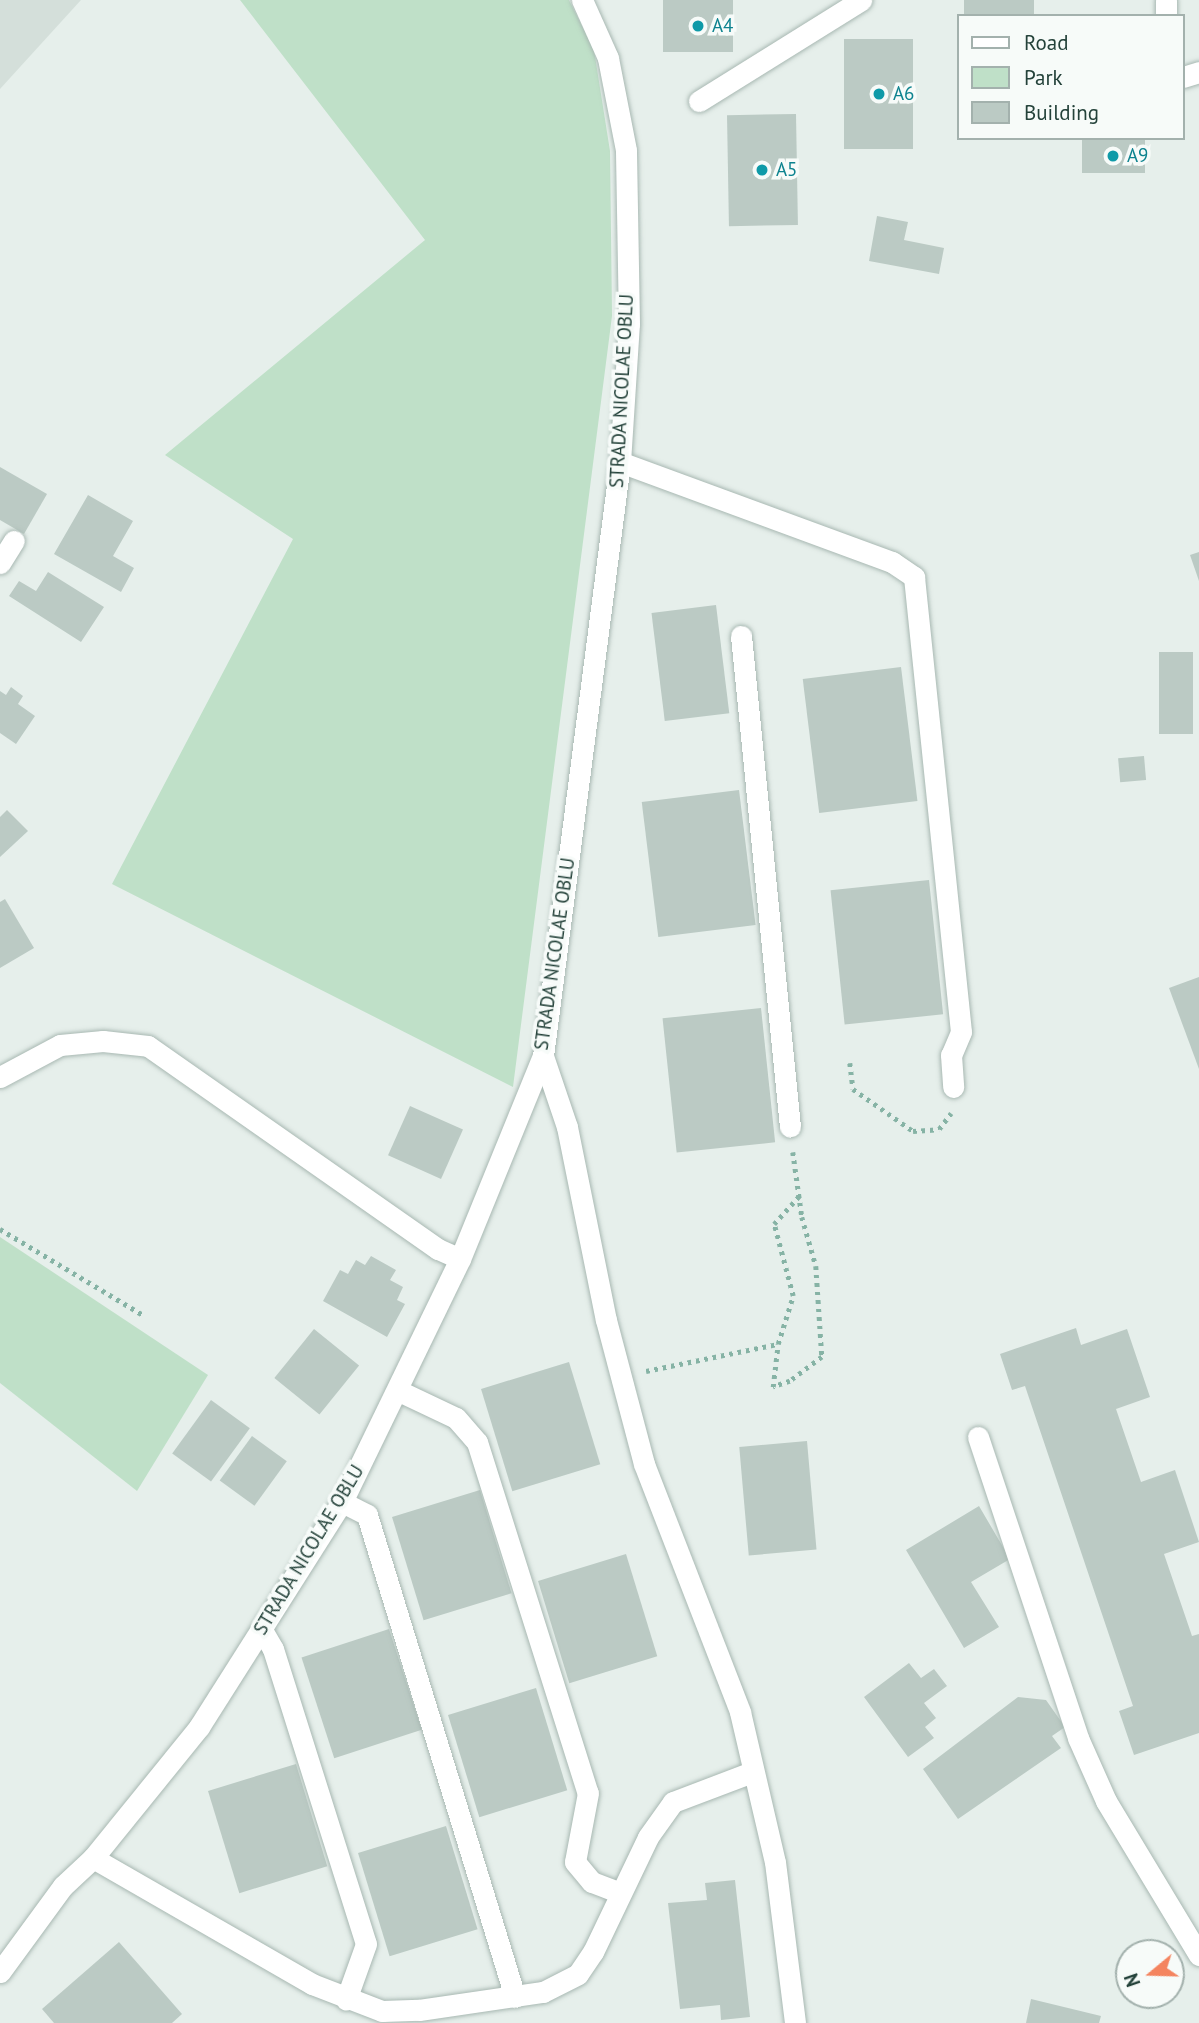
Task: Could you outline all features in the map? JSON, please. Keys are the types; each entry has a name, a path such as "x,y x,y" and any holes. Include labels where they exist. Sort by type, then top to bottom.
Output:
{"street":[{"name":"STRADA NICOLAE OBLU","path":"0,1972 63,1886 93,1858 199,1727 342,1502 399,1391 460,1259 542,1056 620,463 629,324 626,150 608,58 582,0"},
{"path":"699,102 860,0"},
{"path":"620,463 892,562 914,577 961,1032 951,1055 953,1087"},
{"path":"0,563 14,541"},
{"path":"741,636 790,1127"},
{"path":"0,1077 60,1045 103,1041 148,1045 438,1249 460,1259"},
{"path":"542,1056 567,1127 621,1377 644,1464 740,1712 775,1862 795,2023"},
{"path":"399,1391 456,1418 478,1442 588,1793 575,1862 592,1882 620,1893"},
{"path":"978,1437 1079,1738 1106,1801 1199,1955"},
{"path":"342,1502 368,1515 515,1997"},
{"path":"262,1630 273,1649 366,1944 346,2000"},
{"path":"93,1858 346,2000 382,2011 515,1997 543,1992 578,1973 593,1952 648,1837 673,1802 752,1772"}],"path":[{"path":"850,1063 853,1088 913,1131 939,1129 956,1106 953,1087"},
{"path":"790,1127 799,1196 816,1266 822,1357 790,1381 773,1387 778,1344 793,1296 774,1224 799,1196"},
{"path":"0,1229 145,1316"},
{"path":"621,1377 778,1344"}],"shaded area":[{"path":"0,0 81,0 0,89"}],"green space":[{"path":"240,0 569,0 594,50 610,151 612,316 513,1087 112,884 293,539 165,455 425,240"},
{"path":"0,1237 208,1375 137,1491 0,1383"}],"building":[{"name":"A4","path":"663,0 733,0 733,52 663,52"},
{"path":"964,0 1034,0 1034,14 964,14"},
{"name":"A6","path":"844,39 913,39 913,149 844,149"},
{"name":"A5","path":"796,114 798,225 729,226 727,115"},
{"name":"A9","path":"1082,140 1145,140 1145,173 1082,173"},
{"path":"877,216 908,222 904,240 944,248 939,274 869,261"},
{"path":"0,467 47,494 24,534 0,520"},
{"path":"88,495 133,521 113,556 134,568 121,592 54,554"},
{"path":"1199,552 1199,581 1190,555"},
{"path":"48,572 104,607 81,642 9,596 19,581 36,591"},
{"path":"716,605 729,713 665,721 651,613"},
{"path":"1159,652 1193,652 1193,734 1159,734"},
{"path":"901,667 917,801 819,813 803,679"},
{"path":"11,687 23,696 18,704 35,716 16,744 0,733 0,691 6,695"},
{"path":"1144,756 1146,780 1120,782 1118,758"},
{"path":"739,790 756,925 658,937 642,802"},
{"path":"7,810 28,831 0,857 0,817"},
{"path":"929,880 943,1014 845,1025 831,890"},
{"path":"5,899 34,948 0,968 0,902"},
{"path":"1199,977 1199,1069 1169,988"},
{"path":"761,1008 775,1142 677,1153 663,1018"},
{"path":"410,1106 463,1130 441,1179 388,1155"},
{"path":"371,1256 396,1270 390,1280 403,1287 397,1300 405,1304 387,1337 323,1301 340,1270 348,1274 356,1260 365,1265"},
{"path":"1076,1328 1081,1345 1127,1329 1150,1397 1116,1409 1141,1482 1175,1470 1199,1542 1164,1554 1192,1636 1199,1634 1199,1733 1134,1755 1119,1711 1133,1706 1025,1386 1012,1390 1000,1354"},
{"path":"314,1329 359,1366 319,1414 274,1378"},
{"path":"569,1362 600,1464 512,1491 481,1389"},
{"path":"211,1400 250,1428 211,1482 172,1453"},
{"path":"252,1436 287,1461 254,1506 220,1480"},
{"path":"807,1441 816,1550 749,1556 739,1447"},
{"path":"480,1490 512,1593 424,1620 392,1517"},
{"path":"979,1506 1010,1559 971,1582 999,1627 964,1648 906,1550"},
{"path":"626,1554 657,1656 569,1683 538,1581"},
{"path":"389,1629 422,1730 334,1758 302,1657"},
{"path":"909,1663 921,1678 934,1669 947,1686 924,1703 936,1718 925,1727 934,1738 908,1757 864,1697"},
{"path":"536,1688 567,1790 479,1817 448,1715"},
{"path":"1018,1697 1046,1700 1065,1727 1052,1736 1061,1748 958,1819 923,1769"},
{"path":"296,1764 327,1866 239,1893 208,1791"},
{"path":"446,1826 478,1929 390,1956 358,1853"},
{"path":"735,1880 750,2017 721,2020 720,2005 680,2009 668,1903 707,1900 705,1883"},
{"path":"119,1942 182,2014 172,2023 54,2023 42,2009"},
{"path":"1031,1999 1101,2016 1099,2023 1026,2023"}],"place":[{"name":"A4","path":"698,26"},
{"name":"A6","path":"879,94"},
{"name":"A9","path":"1113,156"},
{"name":"A5","path":"762,170"}]}
